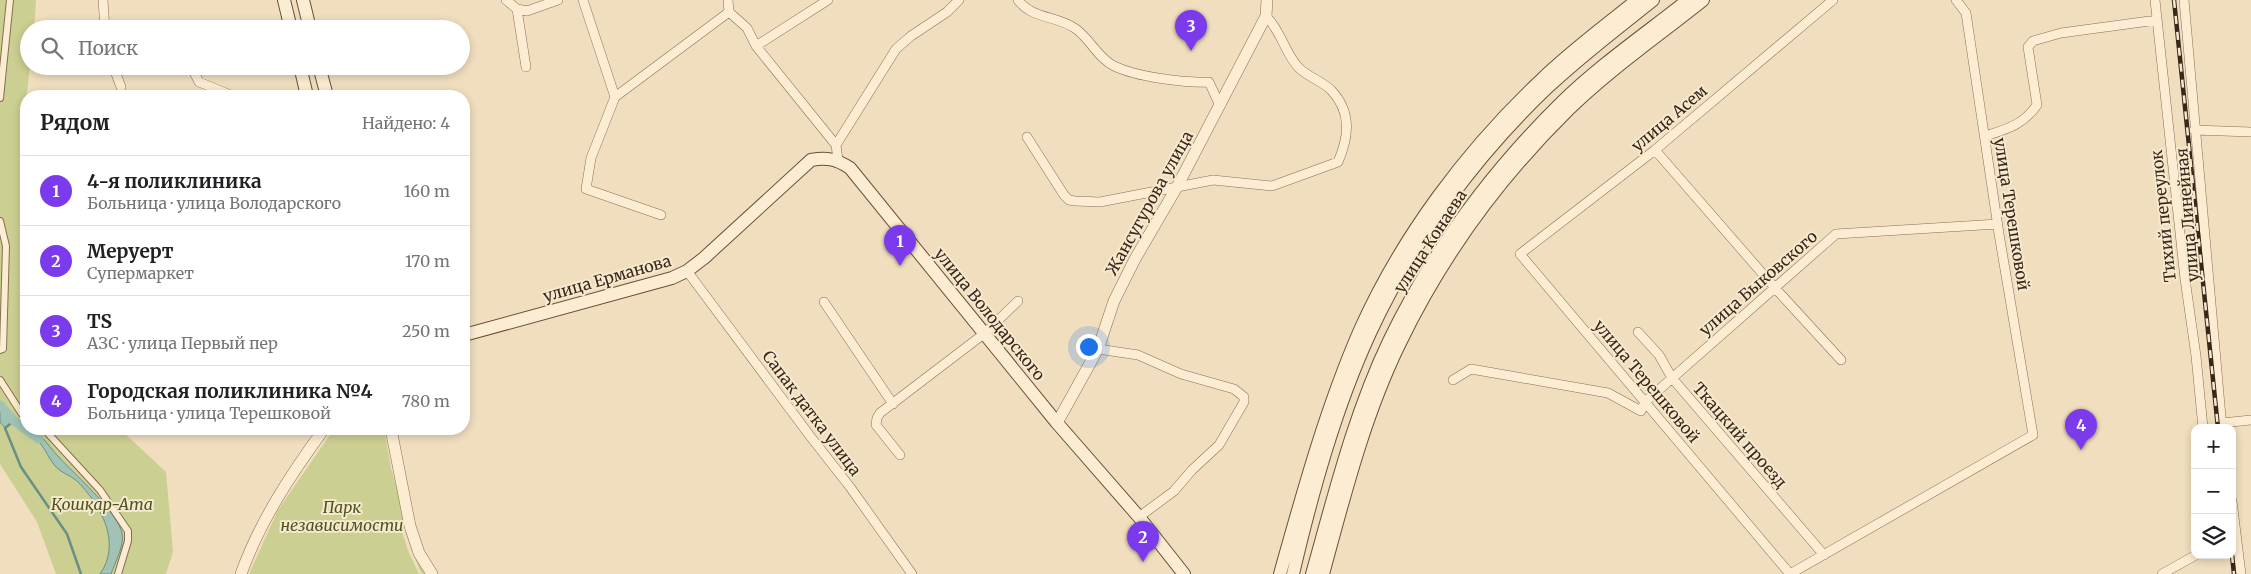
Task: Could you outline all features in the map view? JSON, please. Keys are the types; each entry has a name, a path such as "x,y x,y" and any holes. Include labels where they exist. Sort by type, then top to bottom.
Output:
{"main road":[{"path":"284,0 289,20"},
{"path":"303,0 308,20"},
{"path":"1280,574 1333,398 1361,329 1391,270 1424,217 1457,173 1500,122 1542,79 1637,0"},
{"name":"улица Конаева","path":"1293,574 1303,530 1342,402 1370,333 1400,275 1433,223 1465,179 1507,129 1549,87 1653,0"},
{"name":"улица Конаева","path":"1312,574 1362,409 1385,350 1418,286 1450,234 1481,192 1563,101 1614,57 1688,0"},
{"path":"1323,574 1371,412 1391,363 1426,291 1458,240 1489,198 1530,149 1570,109 1703,0"},
{"path":"302,75 306,90"},
{"path":"321,75 325,90"},
{"name":"улица Ерманова","path":"470,333 672,278 687,271 704,258 811,160 827,158 838,160"},
{"name":"улица Володарского","path":"838,160 850,168 1057,423 1139,517 1184,574"}],"street":[{"path":"0,98 10,0"},
{"path":"103,0 104,20"},
{"path":"506,0 517,9 527,11 558,0"},
{"path":"583,0 615,97"},
{"path":"728,0 729,12 747,28 756,46 836,145 838,160"},
{"path":"756,46 828,0"},
{"path":"836,145 896,49 911,36 947,12 959,0"},
{"path":"1018,0 1022,5 1040,17 1075,28 1096,51 1114,66 1184,83 1209,82 1220,106"},
{"name":"Жансугурова улица","path":"1057,423 1098,349 1114,301 1135,259 1177,187 1266,16 1267,0"},
{"name":"улица Асем","path":"1520,254 1655,150 1833,0"},
{"name":"улица Терешковой","path":"1824,555 2033,435 1966,13 1956,0"},
{"name":"Тихий переулок","path":"2155,0 2184,279 2196,356 2203,424"},
{"name":"улица Линейная","path":"2184,0 2194,130 2222,424"},
{"path":"517,9 526,66"},
{"path":"661,215 586,189 591,158 615,97 729,12"},
{"path":"1027,137 1069,200 1100,202 1214,180 1272,186 1338,162 1345,146 1348,129 1343,111 1331,90 1299,69 1274,24 1266,16"},
{"path":"1985,136 2009,128 2028,118 2037,105 2028,47 2033,41 2061,33 2157,20"},
{"path":"116,75 121,88"},
{"path":"195,75 199,82 218,90"},
{"path":"2194,130 2251,132"},
{"path":"1655,150 1774,288 1841,360"},
{"path":"0,220 6,246 2,349 0,350"},
{"name":"улица Быковского","path":"1645,402 1836,234 1998,224"},
{"name":"улица Терешковой","path":"1520,254 1790,574"},
{"name":"Сапак датка улица","path":"687,271 855,494 912,574"},
{"path":"900,455 876,422 880,413 985,333 1018,301"},
{"path":"824,302 892,404"},
{"name":"Ткацкий проезд","path":"1638,332 1659,355 1672,378 1824,555"},
{"path":"1098,349 1138,355 1181,374 1234,389 1244,396 1244,402 1219,445 1192,470 1174,491 1139,517"},
{"path":"1452,380 1471,369 1608,393 1641,411 1645,402"},
{"path":"0,380 20,411"},
{"path":"2228,424 2251,420"},
{"path":"48,435 100,490 128,531 128,541 118,574"},
{"path":"241,574 275,500 320,435"},
{"path":"392,435 410,526 419,553 432,574"},
{"path":"2234,514 2241,574"},
{"path":"1790,574 1824,555"},
{"path":"2162,574 2191,558"}],"green space":[{"name":"Қошқар-Ата","path":"0,0 36,0 35,20 20,20 20,75 29,75 27,90 20,90 20,435 126,435 166,472 173,552 166,574 56,574 37,522 0,464"},
{"name":"Парк независимости","path":"330,435 385,435 391,468 415,554 426,574 422,574 419,569 403,525 400,526 409,553 419,574 249,574 278,510"}],"shaded area":[{"path":"0,401 14,421 5,428 0,422"},
{"path":"30,435 39,435 44,440 104,503 118,524 123,538 111,574 100,574 109,550 109,537 101,513 94,501 77,481 57,468 40,443"}],"waterway":[{"path":"0,405 20,425"},
{"path":"14,421 5,428 21,467 67,534 81,574"},
{"path":"33,435 39,439"}],"railway":[{"path":"2174,0 2218,424"},
{"path":"2232,559 2234,574"}],"place":[{"name":"TS","path":"1191,51"},
{"name":"4-я поликлиника","path":"900,266"},
{"name":"Городская поликлиника №4","path":"2081,450"},
{"name":"Меруерт","path":"1143,562"}]}
